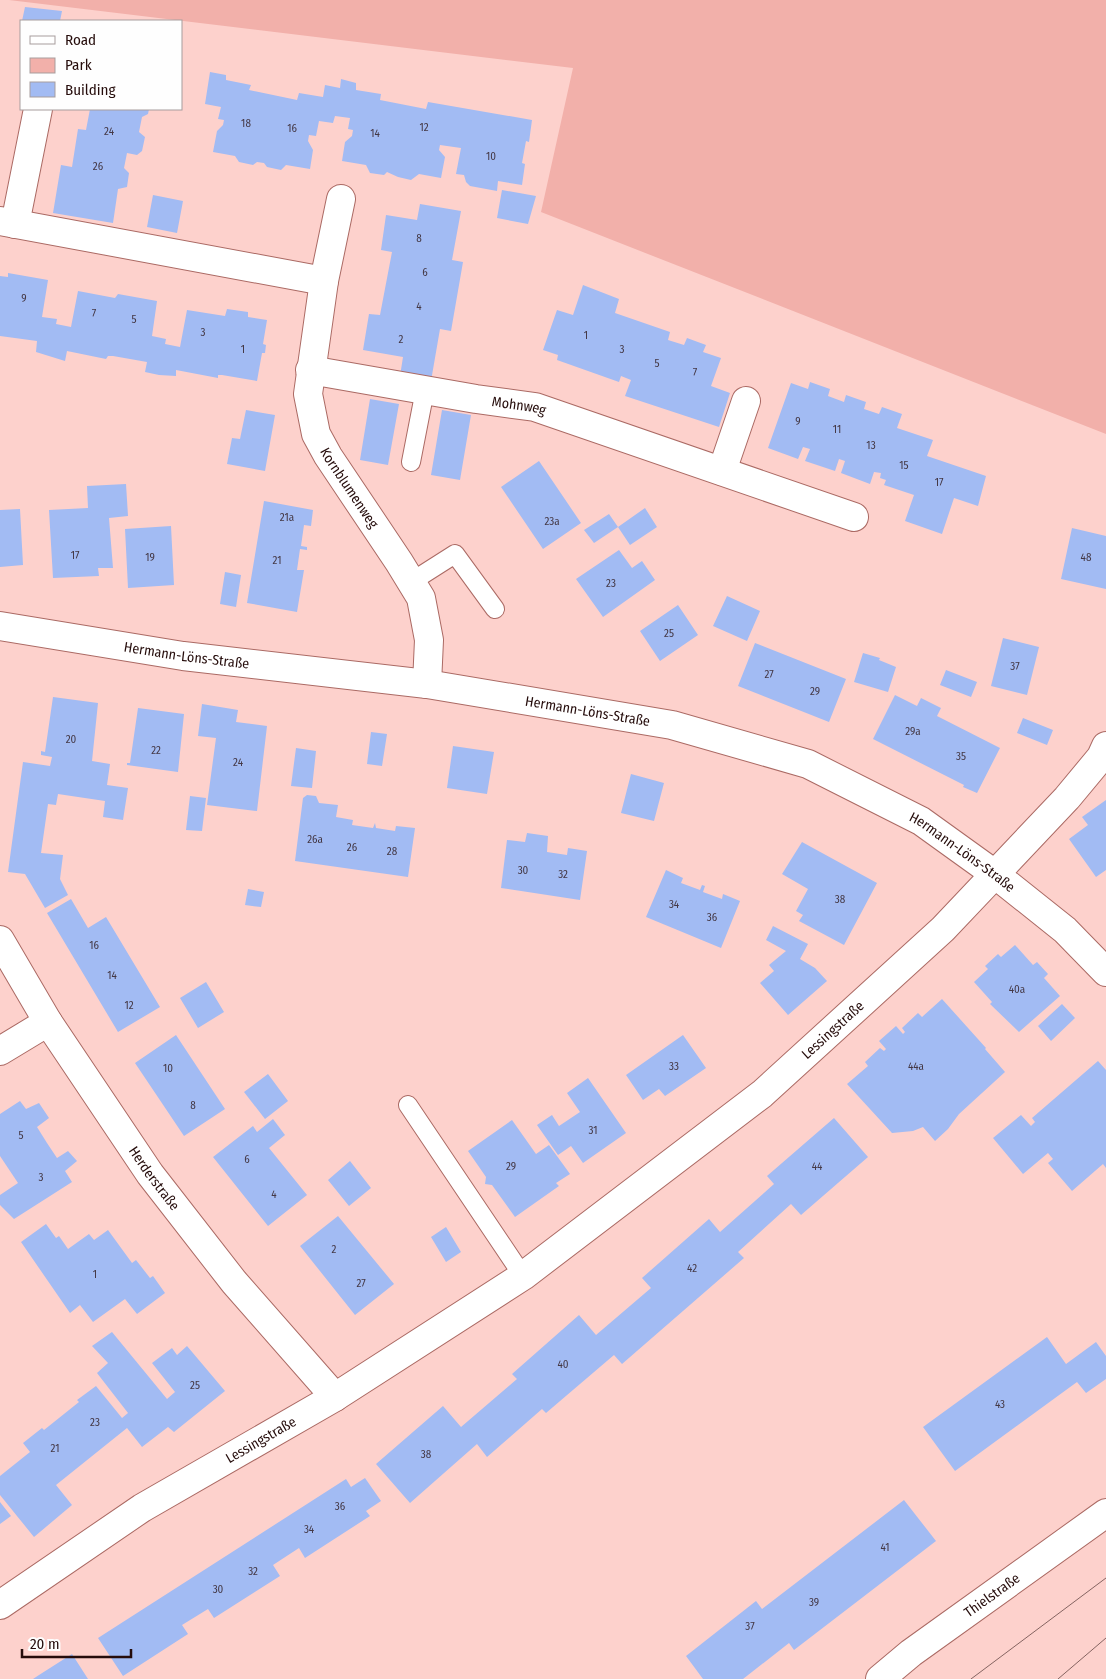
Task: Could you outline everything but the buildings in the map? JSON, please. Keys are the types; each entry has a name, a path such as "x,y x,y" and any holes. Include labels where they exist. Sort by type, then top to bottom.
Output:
{"street":[{"path":"38,110 7,222 324,281"},
{"name":"Kornblumenweg","path":"341,199 324,281 308,394 316,434 328,456 420,598 430,640 427,684"},
{"name":"Mohnweg","path":"310,370 536,408 854,517"},
{"path":"722,471 746,401"},
{"name":"Hermann-Löns-Straße","path":"0,626 183,656 427,684 672,725 808,764 922,821 996,875 1065,930 1106,972"},
{"name":"Lessingstraße","path":"0,1605 142,1508 335,1397 523,1276 762,1094 943,929 1067,798 1101,757 1106,746"},
{"name":"Herderstraße","path":"0,940 48,1022 150,1174 234,1282 335,1397"},
{"path":"0,1051 48,1022"},
{"name":"Thielstraße","path":"880,1679 911,1653 1106,1513"}],"lane":[{"path":"411,462 425,390"},
{"path":"411,582 455,554 495,609"},
{"path":"408,1104 523,1276"}],"green space":[{"path":"9,0 1106,0 1106,434 541,212 573,68"}],"tram line":[{"path":"971,1679 1106,1578"},
{"path":"1058,1679 1106,1638"}]}
